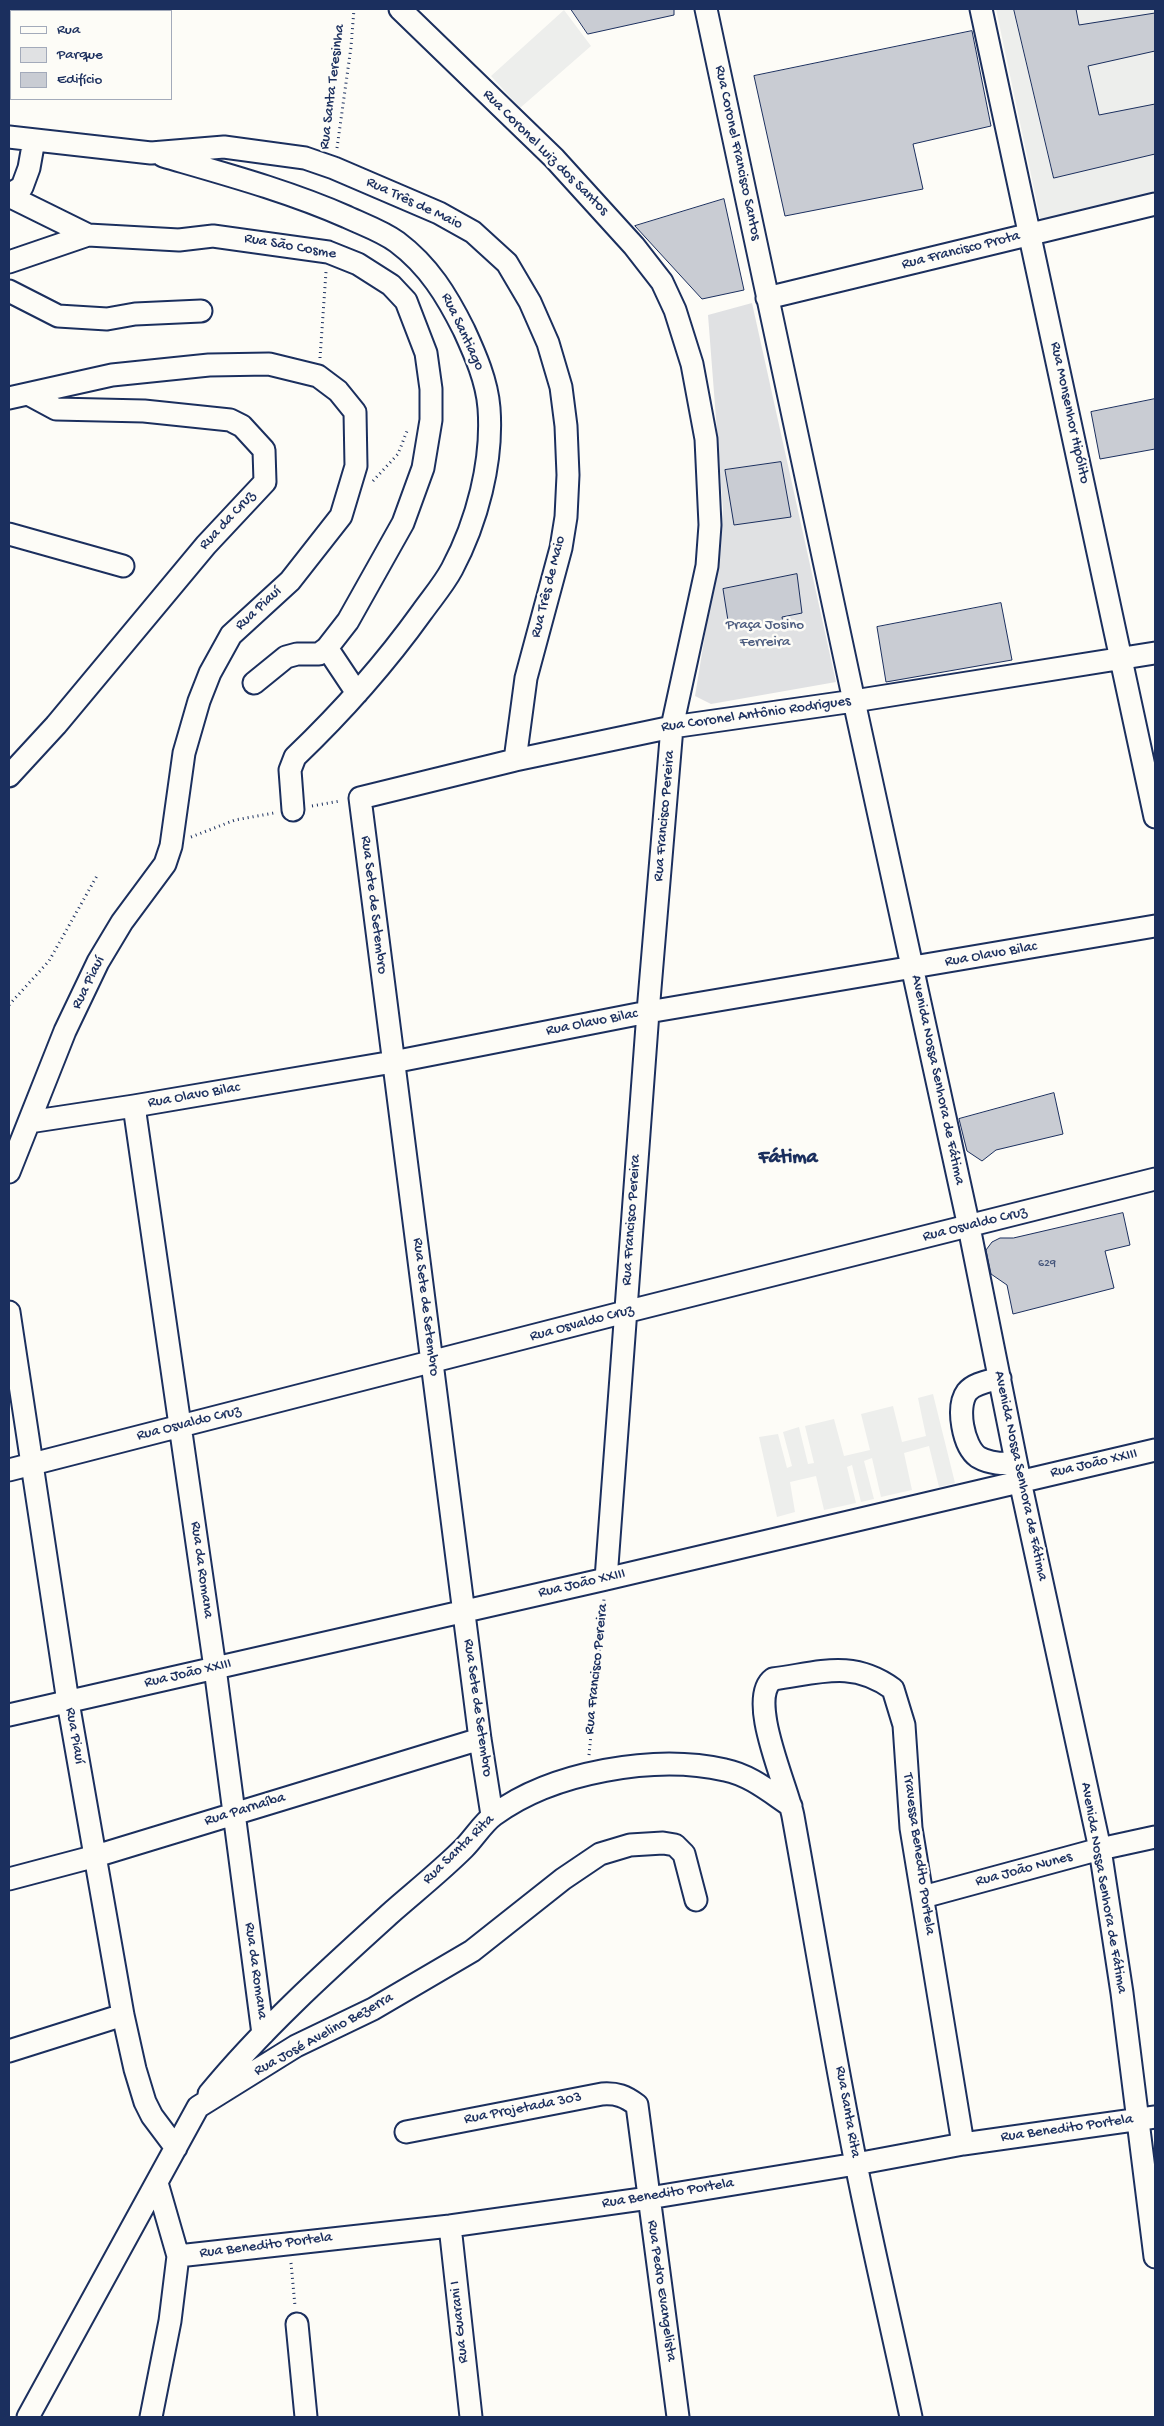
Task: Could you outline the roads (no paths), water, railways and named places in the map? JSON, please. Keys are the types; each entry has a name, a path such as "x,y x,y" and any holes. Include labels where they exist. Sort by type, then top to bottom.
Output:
{"street":[{"name":"Rua Coronel Luiz dos Santos","path":"400,9 554,158 605,213 662,282 675,310 700,400 706,439 710,526 707,566 672,727"},
{"name":"Rua Coronel Francisco Santos","path":"706,9 767,298"},
{"name":"Rua Monsenhor Hipólito","path":"981,9 1123,659 1155,817"},
{"name":"Rua Três de Maio","path":"9,137 151,152 224,148 304,158 334,168 439,213 474,232 507,263 530,302 548,343 561,387 566,426 568,475 566,516 561,548 526,678 515,760"},
{"path":"9,195 22,187 29,168 34,140"},
{"name":"Rua Santiago","path":"151,152 297,198 370,227 396,241 434,278 447,297 472,348 485,387 489,406 489,423 481,489 473,520 451,571 400,644 334,719 295,757 290,770 293,810"},
{"name":"Rua São Cosme","path":"9,195 88,235 179,240 213,236 328,252 343,256 391,285 406,301 426,353 431,388 431,420 423,468 403,523 348,621 328,648"},
{"name":"Rua Francisco Prota","path":"767,298 1155,204"},
{"path":"9,262 88,235"},
{"path":"15,298 58,316 107,319 135,314 201,311"},
{"path":"767,298 854,701"},
{"name":"Rua Piauí","path":"9,398 30,395 72,383 112,375 209,365 269,364 318,376 338,391 355,412 356,466 340,516 290,581 231,635 210,673 199,701 184,753 171,846 165,864 122,922 98,962 65,1031 9,1172"},
{"name":"Rua da Cruz","path":"9,776 56,725 206,545 265,482 264,450 242,426 230,420 144,412 56,409 30,395"},
{"path":"9,534 123,566"},
{"path":"254,683 286,657 297,654 319,654 328,648 357,693"},
{"name":"Rua Coronel Antônio Rodrigues","path":"360,798 515,760 672,727 854,701 1155,653"},
{"name":"Avenida Nossa Senhora de Fátima","path":"854,701 969,1227 1018,1472 1100,1849 1116,1954 1146,2118 1155,2257"},
{"name":"Rua Francisco Pereira","path":"606,1579 648,1012 672,727"},
{"name":"Rua Sete de Setembro","path":"360,798 480,1739 492,1815"},
{"name":"Rua Olavo Bilac","path":"29,1122 393,1062 648,1012 1155,926"},
{"name":"Rua da Romana","path":"134,1106 215,1668 263,2034"},
{"name":"Rua Osvaldo Cruz","path":"9,1470 625,1312 1155,1179"},
{"name":"Rua Piauí","path":"9,1312 68,1702 123,2015 135,2069 146,2102 152,2116 176,2148"},
{"path":"1000,1378 973,1387 967,1392 962,1408 964,1426 971,1450 978,1456 1018,1472"},
{"name":"Rua João XXIII","path":"9,1715 606,1579 1018,1472 1155,1450"},
{"name":"Travessa Benedito Portela","path":"772,1679 846,1669 868,1674 893,1688 904,1725 911,1828 963,2144"},
{"name":"Rua Santa Rita","path":"772,1679 766,1684 764,1690 764,1720 791,1806 856,2164 911,2417"},
{"name":"Rua Parnaíba","path":"9,1879 96,1856 480,1739"},
{"name":"Rua Santa Rita","path":"198,2107 228,2071 263,2034 362,1939 462,1850 492,1815 532,1793 587,1773 669,1765 726,1770 750,1778 791,1806"},
{"name":"Rua João Nunes","path":"923,1897 1100,1849 1155,1837"},
{"name":"Rua José Avelino Bezerra","path":"28,2417 198,2107 296,2046 373,2009 472,1951 556,1885 600,1854 630,1845 663,1843 675,1845 684,1854 696,1900"},
{"path":"9,2051 123,2015"},
{"name":"Rua Projetada 303","path":"406,2132 602,2094 615,2093 626,2096 637,2105"},
{"name":"Rua Pedro Evangelista","path":"637,2105 678,2417"},
{"name":"Rua Benedito Portela","path":"178,2256 289,2242 450,2226 649,2198 856,2164 963,2144 1146,2118"},
{"path":"151,2417 170,2321 178,2256 157,2183"},
{"name":"Rua Guarani I","path":"450,2226 471,2417"},
{"path":"297,2324 306,2417"}],"district":[{"name":"Fátima","path":"788,1159"}],"park label":[{"name":"Praça Josino Ferreira","path":"765,634"}]}
